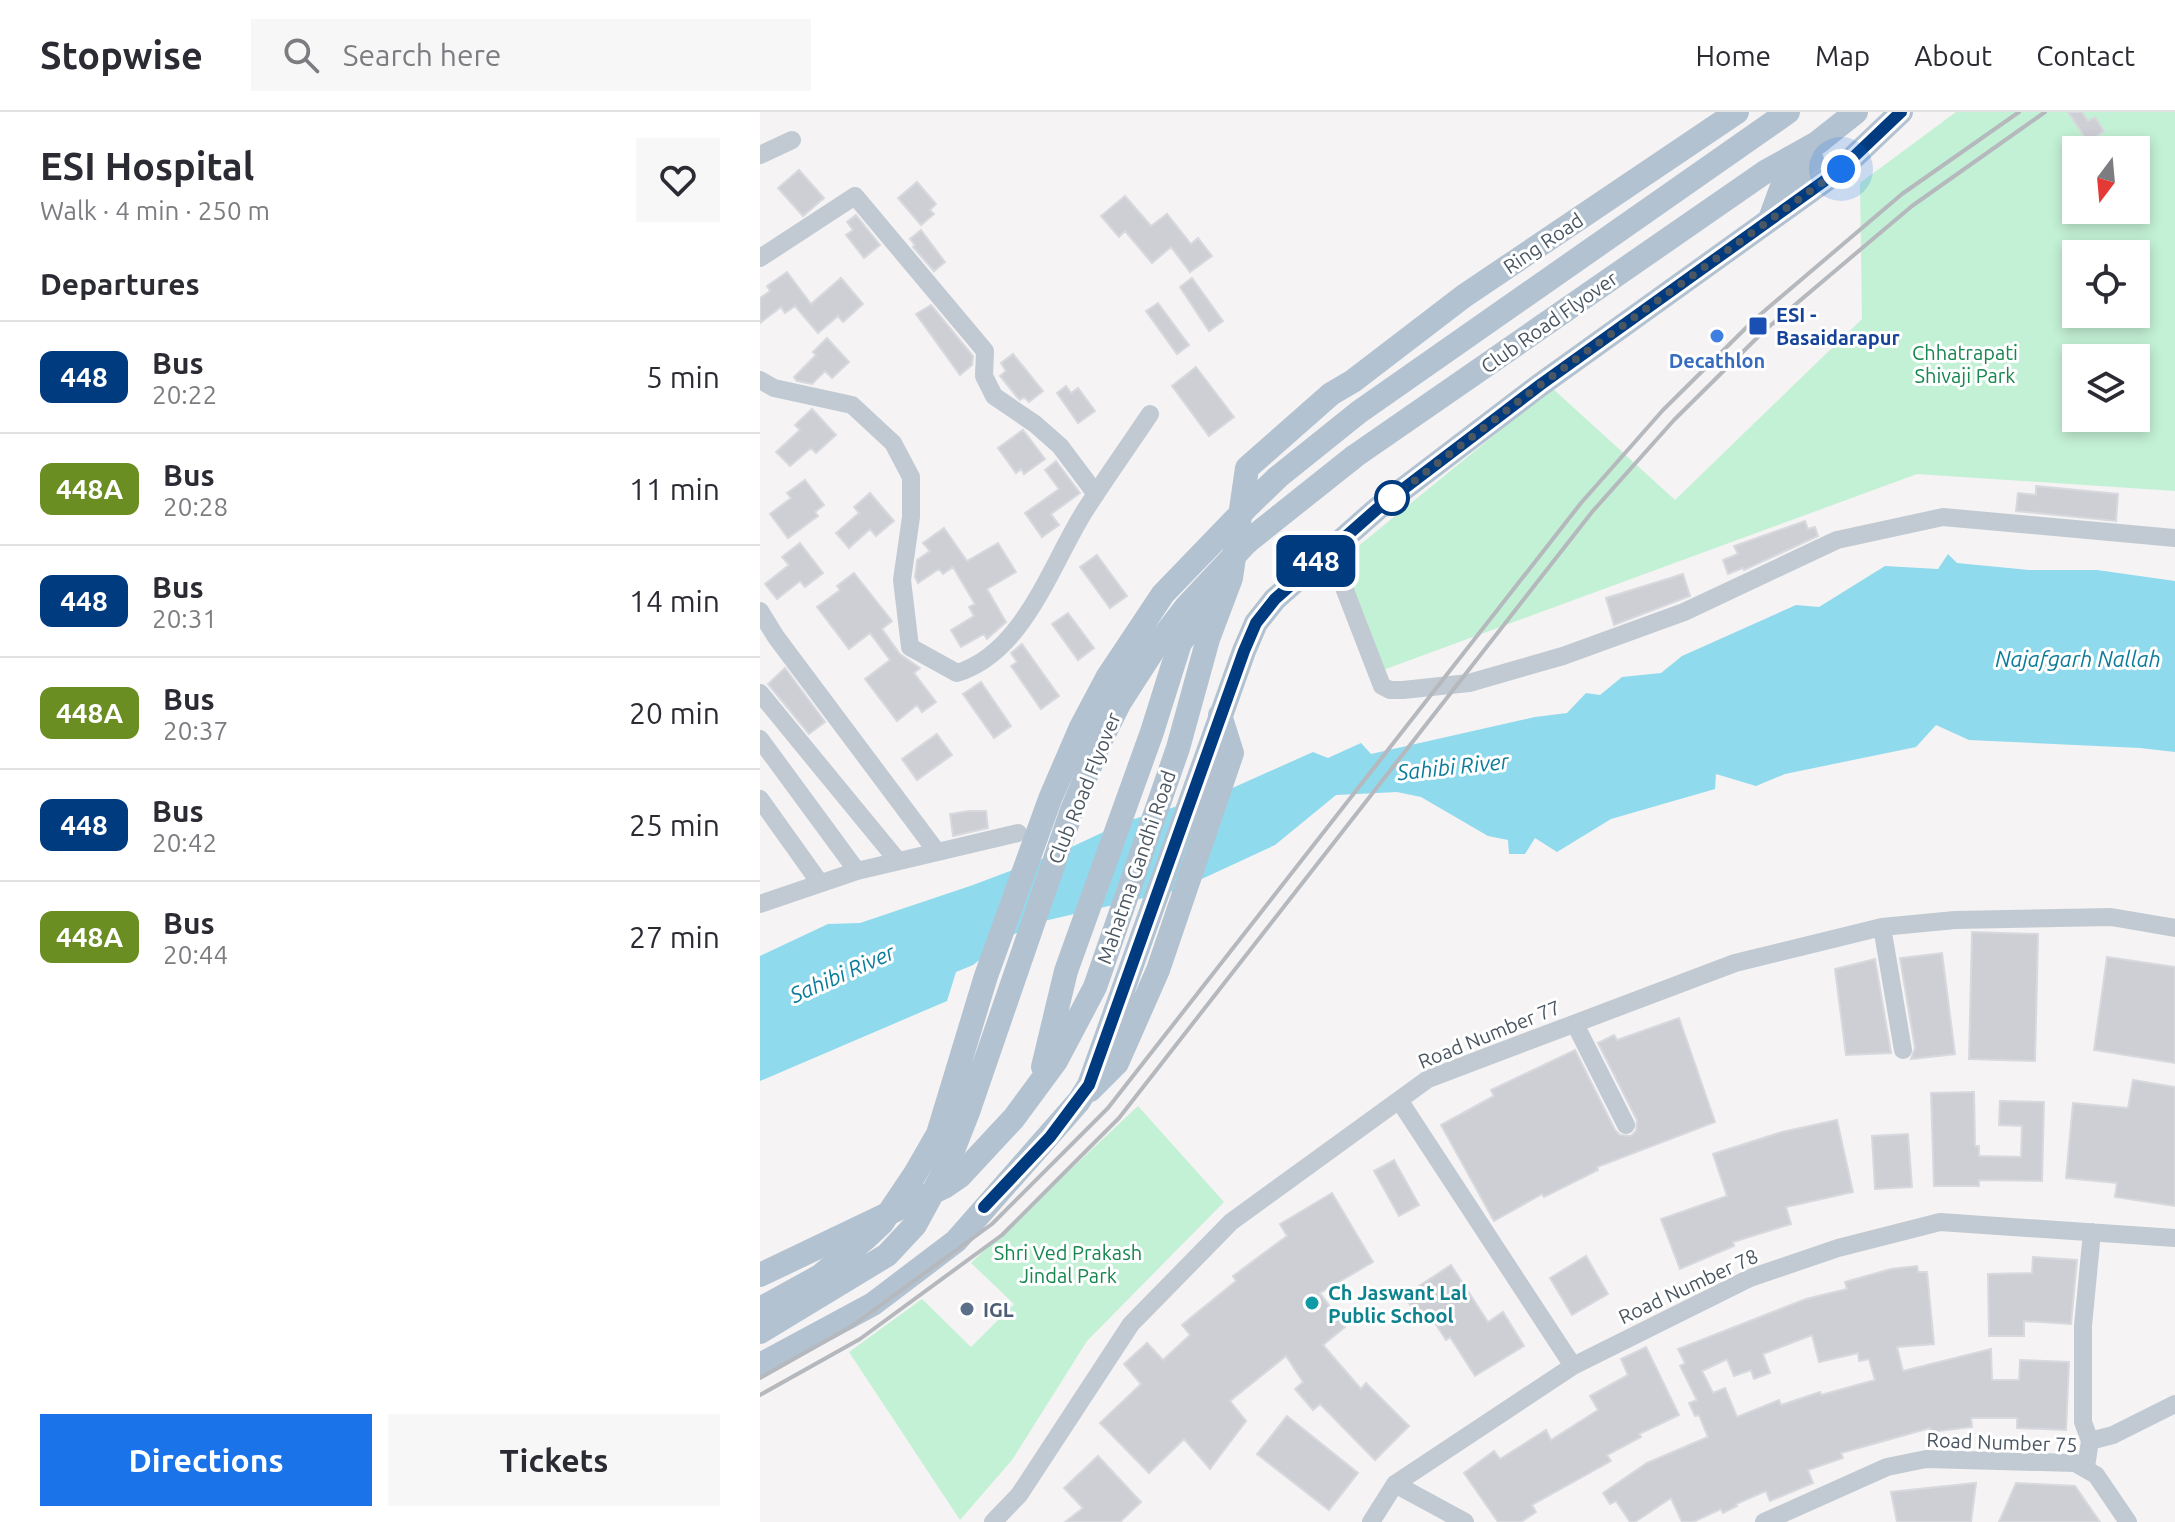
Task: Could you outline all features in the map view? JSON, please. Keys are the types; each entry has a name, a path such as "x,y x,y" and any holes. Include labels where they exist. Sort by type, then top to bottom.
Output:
{"main road":[{"name":"Ring Road","path":"1247,468 1331,394 1353,381 1464,296 1737,112"},
{"name":"Club Road Flyover","path":"760,1332 887,1255 915,1225 946,1168 968,1112 1072,810 1100,742 1120,702 1186,607 1247,542 1355,456 1765,172 1817,143 1859,112"},
{"path":"1770,219 1784,181 1851,130 1859,112"},
{"path":"1324,555 1377,509 1540,385 1841,169 1901,112"},
{"name":"Club Road Flyover","path":"760,1309 820,1276 882,1223 938,1134 986,976 1050,799 1081,727 1107,678 1163,594 1278,477 1359,412 1785,114"},
{"name":"Mahatma Gandhi Road","path":"760,1275 944,1187 982,1155 1056,1061 1095,987 1178,748 1208,639 1231,578 1247,468"},
{"name":"Mahatma Gandhi Road","path":"1079,1101 1089,1085 1204,758 1256,623 1275,599 1324,555"},
{"path":"1038,1085 1066,971 1152,732 1180,643 1231,578"},
{"path":"760,1365 873,1304 956,1241 1079,1101 1117,1063 1166,945 1232,753 1220,715"}],"street":[{"path":"760,155 792,140"},
{"path":"760,258 855,196 985,351 984,376 994,396 1035,424 1060,446 1096,494"},
{"path":"760,380 774,388 852,405 893,443 911,477 911,517 902,580 910,647 957,673 977,667 1023,622 1096,494 1150,414"},
{"path":"1324,555 1341,580 1382,686 1390,690 1403,690 1469,683 1563,656 1684,612 1837,540 1943,517 2175,538"},
{"path":"760,649 766,624"},
{"path":"766,624 937,852"},
{"path":"760,693 898,861"},
{"path":"760,739 857,871"},
{"path":"760,799 820,883"},
{"path":"760,903 857,871 1018,833"},
{"name":"Road Number 77","path":"993,1522 1019,1495 1131,1324 1231,1222 1428,1079 1735,963 1882,927 1955,920 2111,917 2175,928"},
{"path":"1882,927 1903,1050"},
{"path":"1575,1024 1626,1125"},
{"path":"1399,1100 1573,1366"},
{"name":"Road Number 78","path":"1371,1522 1395,1484 1573,1366 1750,1278 1838,1248 1940,1222 2175,1238"},
{"path":"2086,1467 2090,1441 2083,1422 2083,1326 2092,1232"},
{"path":"2090,1441 2113,1435 2175,1404"},
{"name":"Road Number 75","path":"1764,1522 1873,1472 1926,1459 2075,1463 2096,1475 2128,1522"},
{"path":"1395,1484 1465,1522"}],"green space":[{"name":"Chhatrapati Shivaji Park","path":"1956,112 2175,112 2175,491 1917,474 1383,670 1340,561 1552,388 1675,500 1862,319 1860,183"},
{"name":"Shri Ved Prakash Jindal Park","path":"1138,1106 1224,1202 1087,1341 1012,1460 960,1520 849,1352 922,1299 971,1347 1014,1304 971,1263"}],"water":[{"name":"Najafgarh Nallah","path":"1948,554 1957,563 2029,570 2097,570 2175,581 2175,752 1969,740 1936,725 1916,747 1785,774 1756,786 1716,774 1715,789 1611,819 1557,852 1535,838 1525,854 1509,854 1508,840 1488,836 1421,797 1397,792 1336,795 1275,845 1178,890 1044,921 1012,935 973,965 956,972 947,1001 760,1081 760,956 828,924 860,923 973,885 1065,850 1127,821 1219,794 1313,752 1328,758 1361,743 1371,754 1535,717 1567,713 1586,693 1600,695 1622,677 1661,673 1682,656 1796,605 1819,607 1885,566 1938,569"}],"building":[{"path":"2068,112 2082,112 2088,121 2095,117 2104,131 2097,136 2084,136"},
{"path":"799,170 824,198 803,216 778,188"},
{"path":"917,182 936,204 930,210 934,214 921,225 898,198"},
{"path":"1125,196 1151,226 1167,214 1191,244 1198,238 1212,256 1190,272 1171,247 1152,263 1125,231 1119,237 1101,216"},
{"path":"856,215 880,245 864,258 846,235 853,230 847,222"},
{"path":"921,230 945,262 934,271 910,239"},
{"path":"787,272 811,304 841,278 863,304 843,322 838,316 818,333 795,306 785,313 781,307 760,323 760,298 770,291 767,286"},
{"path":"1192,278 1223,321 1209,331 1180,287"},
{"path":"1158,303 1189,345 1177,354 1146,311"},
{"path":"931,305 973,356 972,365 960,375 916,314"},
{"path":"827,338 849,362 832,378 825,371 812,384 797,381 794,377 816,355 813,352"},
{"path":"1013,354 1043,391 1029,402 1024,397 1020,400 1000,376 1006,371 1001,363"},
{"path":"1196,367 1234,417 1209,436 1172,386"},
{"path":"1066,386 1071,393 1078,388 1095,411 1078,423 1057,393"},
{"path":"812,409 836,435 816,453 811,448 790,466 776,452 800,430 795,425"},
{"path":"1023,430 1045,459 1024,474 1021,469 1016,473 998,448"},
{"path":"1056,461 1080,493 1051,514 1059,525 1042,537 1025,513 1059,489 1045,470"},
{"path":"805,480 824,505 815,512 818,516 788,538 770,514 791,498 787,493"},
{"path":"2036,486 2118,494 2116,521 2016,511 2018,493 2036,495"},
{"path":"870,493 894,521 876,536 870,529 849,548 836,533 859,513 854,507"},
{"path":"1805,521 1808,529 1815,527 1818,536 1744,570 1728,574 1723,560 1738,554 1734,546"},
{"path":"944,528 967,561 998,543 1016,572 987,589 1006,622 987,639 984,634 961,647 951,630 974,616 969,607 975,604 953,567 943,574 939,569 918,583 915,577 917,560 930,551 923,543"},
{"path":"800,543 823,573 805,587 800,581 777,599 765,584 789,565 782,557"},
{"path":"1097,555 1127,596 1110,608 1080,567"},
{"path":"854,573 892,621 882,629 900,654 920,668 914,673 936,702 922,712 917,705 897,721 865,679 890,660 870,633 849,649 817,607 840,590 837,586"},
{"path":"1683,574 1690,596 1614,625 1606,598"},
{"path":"1068,613 1094,648 1078,660 1052,624"},
{"path":"1022,644 1059,696 1041,709 1011,666 1017,662 1011,653"},
{"path":"785,668 825,722 809,734 768,684"},
{"path":"981,682 1011,726 994,738 963,694"},
{"path":"937,734 952,755 917,780 902,759"},
{"path":"986,811 988,828 953,836 950,814"},
{"path":"1972,932 2038,934 2035,1061 1969,1059"},
{"path":"1942,953 1955,1054 1911,1059 1915,1048 1900,958"},
{"path":"2107,957 2175,967 2175,1063 2094,1050"},
{"path":"1875,959 1891,1053 1846,1055 1835,969"},
{"path":"1679,1018 1715,1122 1597,1167 1598,1170 1544,1197 1542,1194 1494,1221 1441,1125 1494,1096 1491,1090 1575,1050 1615,1130 1620,1135 1631,1136 1636,1131 1637,1120 1598,1043 1614,1035 1617,1040"},
{"path":"2133,1080 2175,1087 2175,1206 2115,1197 2117,1183 2066,1178 2073,1103 2128,1108"},
{"path":"1974,1092 1975,1146 1979,1146 1979,1156 2021,1157 2022,1126 1999,1125 2000,1101 2044,1102 2042,1181 1979,1180 1979,1186 1934,1186 1931,1093"},
{"path":"1837,1120 1853,1192 1786,1207 1791,1224 1733,1242 1734,1246 1680,1269 1661,1219 1727,1196 1713,1154 1782,1132"},
{"path":"1908,1134 1912,1187 1875,1189 1872,1136"},
{"path":"1394,1160 1419,1205 1399,1216 1374,1171"},
{"path":"1332,1193 1373,1262 1320,1293 1345,1327 1323,1345 1361,1389 1366,1383 1409,1426 1375,1460 1320,1404 1313,1410 1295,1389 1303,1382 1286,1356 1230,1401 1246,1421 1210,1469 1184,1439 1149,1473 1100,1423 1141,1384 1124,1364 1147,1343 1163,1360 1190,1335 1182,1325 1236,1281 1233,1276 1287,1236 1280,1224"},
{"path":"1586,1256 1608,1294 1572,1315 1550,1278"},
{"path":"2033,1257 2077,1260 2071,1324 2024,1321 2024,1336 1989,1336 1988,1274 2032,1273"},
{"path":"1451,1265 1488,1322 1503,1312 1524,1346 1475,1376 1450,1337 1446,1340 1432,1318 1427,1321 1417,1306 1413,1309 1404,1296"},
{"path":"1917,1266 1918,1272 1927,1272 1934,1344 1897,1347 1903,1371 1991,1349 1992,1380 2019,1380 2020,1360 2069,1362 2066,1430 2017,1428 2017,1418 1971,1418 1972,1427 1931,1432 1930,1428 1841,1453 1843,1458 1808,1470 1813,1483 1770,1501 1766,1491 1723,1513 1721,1509 1693,1522 1682,1522 1671,1498 1635,1522 1630,1522 1616,1501 1610,1504 1603,1493 1647,1463 1708,1437 1699,1415 1695,1416 1689,1403 1697,1400 1680,1366 1685,1363 1678,1349 1806,1299 1847,1289 1845,1282 1891,1269","holes":["1812,1335 1819,1362 1858,1353 1859,1361 1869,1359 1875,1380 1821,1395 1820,1392 1781,1405 1779,1400 1737,1417 1725,1388 1713,1393 1702,1371 1727,1359 1734,1376 1751,1370 1754,1379 1770,1373 1763,1354"]},
{"path":"1646,1347 1679,1415 1639,1434 1641,1437 1607,1455 1611,1461 1532,1505 1536,1512 1521,1522 1498,1522 1464,1473 1494,1451 1500,1459 1546,1430 1551,1440 1598,1410 1590,1396 1628,1375 1621,1359"},
{"path":"1287,1416 1358,1473 1329,1510 1257,1454"},
{"path":"1098,1456 1141,1502 1120,1522 1065,1522 1083,1508 1064,1488"},
{"path":"1976,1483 1971,1522 1897,1522 1891,1492"},
{"path":"2016,1483 2075,1486 2100,1522 1999,1522"}],"railway":[{"path":"760,1378 852,1326 992,1224 1108,1108 1581,503 1663,410 1755,319 1902,194 2019,112"},
{"path":"760,1395 860,1339 1002,1235 1119,1118 1592,512 1674,420 1765,330 1912,206 2045,112"}],"bus line":[{"name":"448","path":"984,1207 1050,1137 1089,1085 1244,651 1256,623 1275,599 1377,509 1540,385 1841,169 1901,112"}],"place":[{"name":"ESI - Basaidarapur","path":"1758,326"},
{"name":"Decathlon","path":"1717,336"},
{"name":"Ch Jaswant Lal Public School","path":"1312,1303"},
{"name":"IGL","path":"967,1309"}],"route":[{"path":"1392,498 1540,385 1841,169"}],"water label":[{"name":"Sahibi River","path":"1453,766"},
{"name":"Sahibi River","path":"842,973"}]}
